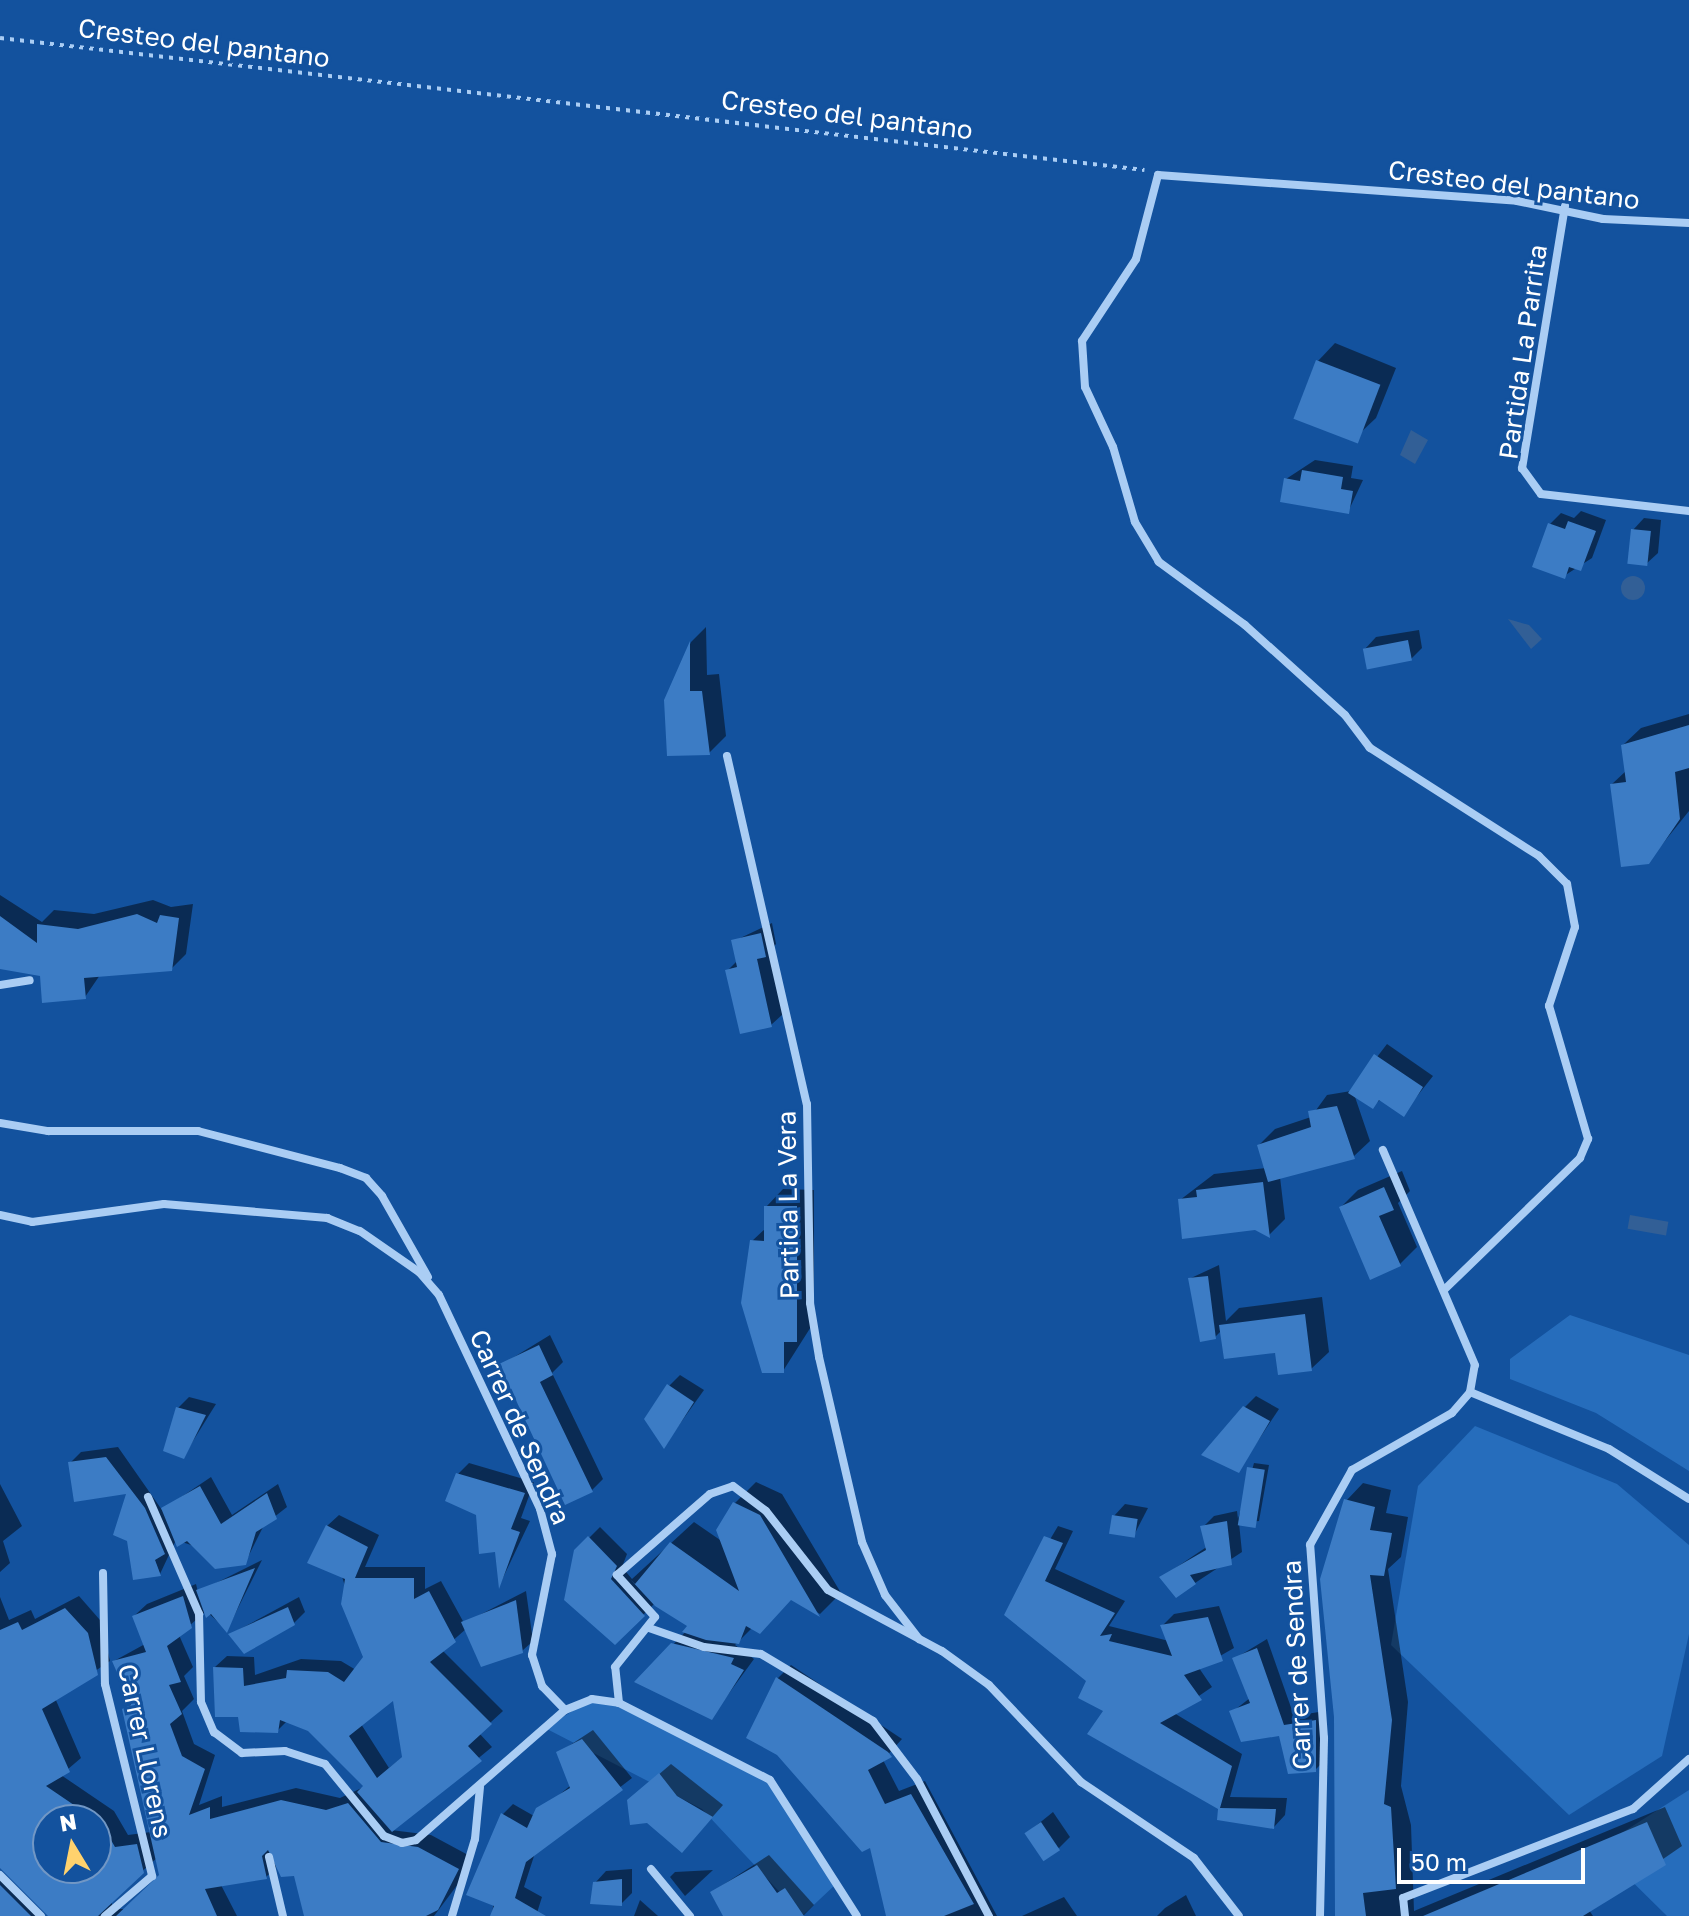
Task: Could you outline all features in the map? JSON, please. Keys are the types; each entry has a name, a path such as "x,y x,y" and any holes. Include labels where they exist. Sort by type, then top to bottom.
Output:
{"street":[{"name":"Cresteo del pantano","path":"1158,175 1565,206 1603,219 1689,223"},
{"path":"1158,175 1136,259 1082,341 1085,387 1135,522 1159,562 1245,625 1370,748 1539,856 1567,884 1575,927 1549,1006 1588,1139 1580,1158 1445,1289"},
{"name":"Partida La Parrita","path":"1565,206 1522,468 1541,494 1689,511"},
{"name":"Partida La Vera","path":"727,756 807,1104 816,1343 862,1542 885,1595 920,1640"},
{"path":"0,985 30,980"},
{"name":"Carrer de Sendra","path":"0,1123 48,1131 198,1131 340,1168 366,1178 382,1196 439,1295 548,1533 551,1575 532,1655 542,1686 565,1710"},
{"path":"1383,1150 1471,1347 1470,1392 1609,1449 1689,1499"},
{"name":"Carrer de Sendra","path":"0,1215 32,1222 164,1204 327,1218 399,1255 439,1295"},
{"name":"Carrer de Sendra","path":"1320,1916 1324,1738 1310,1545 1352,1470 1431,1430 1470,1392"},
{"path":"619,1703 615,1667 649,1628 653,1610 617,1575 710,1494 733,1486 766,1511 828,1590 920,1640 989,1685 1091,1790 1194,1858 1239,1916"},
{"path":"148,1497 191,1584 201,1702 229,1746 325,1764 384,1836 402,1843 416,1840 565,1710 592,1699 619,1703 770,1780 857,1916"},
{"name":"Carrer Llorens","path":"103,1573 105,1684 152,1876 105,1916"},
{"path":"649,1628 704,1647 761,1654 873,1721 917,1779 989,1916"},
{"path":"1405,1916 1403,1898 1633,1809 1689,1759"},
{"path":"452,1916 475,1839 480,1787"},
{"path":"269,1857 283,1916"},
{"path":"651,1869 690,1916"},
{"path":"0,1875 41,1916"}],"path":[{"name":"Cresteo del pantano","path":"0,38 1129,164 1158,175"}],"shaded area":[{"path":"1411,430 1428,440 1415,464 1400,455"},
{"path":"1633,576 1641,580 1645,588 1641,596 1633,600 1625,596 1621,588 1625,580"},
{"path":"1508,619 1529,625 1542,639 1531,649"},
{"path":"1630,1215 1668,1222 1666,1236 1628,1229"},
{"path":"1570,1315 1689,1355 1689,1471 1596,1413 1510,1379 1510,1359"},
{"path":"1475,1426 1617,1484 1689,1545 1689,1634 1662,1756 1569,1815 1391,1645 1418,1486"},
{"path":"592,1699 619,1703 770,1780 836,1884 802,1916 702,1809 545,1728"},
{"path":"1689,1790 1689,1916 1667,1916 1598,1848"}],"building":[{"path":"1316,360 1380,385 1358,444 1293,419"},
{"path":"1302,470 1343,477 1341,489 1353,491 1349,514 1280,502 1284,478 1300,481"},
{"path":"1568,521 1596,531 1581,571 1569,567 1565,579 1532,567 1548,523 1565,529"},
{"path":"1631,529 1651,531 1647,566 1627,564"},
{"path":"1408,640 1412,661 1367,669 1363,649"},
{"path":"690,641 690,691 702,691 710,755 667,756 664,700"},
{"path":"1689,725 1689,768 1675,772 1680,819 1649,864 1621,867 1610,784 1626,782 1621,745"},
{"path":"137,914 157,923 160,915 179,918 172,971 84,978 86,999 42,1003 40,976 0,969 0,916 37,943 37,924 78,929"},
{"path":"761,933 766,957 757,959 772,1027 740,1034 725,970 737,967 731,940"},
{"path":"1374,1054 1423,1087 1404,1117 1379,1100 1373,1109 1348,1093"},
{"path":"1337,1106 1355,1159 1268,1182 1257,1145 1311,1127 1308,1111"},
{"path":"1263,1182 1270,1238 1255,1230 1182,1239 1178,1199 1197,1197 1196,1190"},
{"path":"1384,1187 1394,1210 1379,1216 1401,1266 1370,1280 1339,1207"},
{"path":"764,1206 797,1206 797,1342 784,1342 784,1373 762,1373 741,1303 750,1240 764,1241"},
{"path":"1208,1276 1216,1339 1200,1342 1188,1278"},
{"path":"1305,1314 1312,1371 1278,1375 1275,1353 1224,1359 1219,1325"},
{"path":"539,1345 553,1375 540,1382 593,1492 565,1505 499,1364"},
{"path":"667,1384 694,1402 664,1449 644,1419"},
{"path":"1243,1406 1270,1421 1239,1473 1201,1455"},
{"path":"176,1407 206,1415 184,1459 163,1451"},
{"path":"106,1457 145,1508 165,1554 155,1560 161,1576 133,1580 127,1541 113,1535 126,1494 74,1502 68,1462"},
{"path":"1247,1467 1265,1470 1256,1528 1238,1525"},
{"path":"456,1473 525,1493 511,1529 520,1532 499,1589 495,1552 479,1554 476,1515 445,1501"},
{"path":"200,1486 221,1524 267,1493 277,1519 256,1532 246,1565 215,1569 187,1541 177,1547 161,1508"},
{"path":"1344,1499 1375,1507 1370,1530 1392,1533 1384,1576 1370,1575 1392,1720 1384,1804 1391,1807 1396,1889 1363,1893 1366,1916 1335,1916 1334,1717 1320,1579"},
{"path":"733,1502 760,1515 820,1617 791,1600 760,1634 746,1626 739,1644 706,1640 682,1632 687,1626 655,1606 630,1579 635,1584 670,1542 739,1591 716,1530"},
{"path":"1112,1515 1138,1519 1135,1538 1109,1534"},
{"path":"1227,1521 1232,1565 1190,1575 1196,1584 1176,1598 1159,1577 1206,1550 1200,1526"},
{"path":"326,1525 368,1547 355,1578 414,1578 414,1599 429,1591 456,1642 430,1662 492,1724 468,1746 482,1761 392,1832 357,1792 363,1786 308,1731 280,1720 278,1733 240,1732 238,1717 215,1717 213,1667 243,1668 244,1686 286,1678 287,1670 328,1672 344,1682 363,1657 341,1604 345,1579 307,1563","holes":["393,1701 402,1757 377,1778 349,1736"]},
{"path":"588,1536 617,1566 611,1579 645,1616 615,1645 564,1600 574,1550"},
{"path":"1044,1536 1063,1543 1045,1581 1115,1613 1100,1636 1112,1634 1109,1641 1172,1656 1160,1625 1208,1617 1223,1661 1184,1675 1202,1700 1160,1723 1232,1766 1220,1808 1276,1809 1274,1829 1217,1820 1218,1809 1087,1734 1103,1711 1078,1698 1086,1681 1004,1615"},
{"path":"255,1568 227,1633 211,1614 206,1618 196,1590"},
{"path":"183,1596 192,1628 167,1646 181,1682 169,1685 182,1714 170,1724 182,1756 205,1769 189,1815 210,1807 210,1819 281,1800 326,1810 348,1803 381,1842 418,1847 459,1869 438,1910 426,1916 304,1916 294,1876 281,1877 268,1850 262,1856 267,1879 205,1889 217,1916 116,1916 159,1875 122,1709 131,1705 112,1661 146,1652 132,1616"},
{"path":"516,1600 523,1653 481,1667 461,1622"},
{"path":"288,1607 295,1625 244,1654 228,1634"},
{"path":"65,1608 88,1633 98,1675 42,1709 70,1772 46,1786 72,1804 32,1804 32,1884 112,1884 112,1842 115,1847 137,1844 144,1873 98,1916 48,1916 0,1868 0,1630 18,1622 22,1630"},
{"path":"671,1643 734,1658 731,1664 744,1670 712,1720 634,1682"},
{"path":"1257,1648 1284,1725 1316,1720 1316,1772 1288,1774 1279,1736 1241,1742 1229,1711 1250,1703 1232,1658"},
{"path":"776,1677 888,1752 892,1757 868,1770 885,1804 911,1794 974,1904 944,1916 886,1916 870,1848 862,1852 777,1755 746,1738"},
{"path":"582,1739 623,1790 526,1862 515,1898 546,1916 490,1916 494,1906 466,1895 501,1813 527,1828 536,1808 570,1788 556,1752"},
{"path":"659,1773 677,1796 713,1817 682,1853 647,1823 630,1825 627,1800"},
{"path":"1041,1822 1060,1850 1043,1861 1024,1833"},
{"path":"1647,1822 1666,1865 1583,1916 1423,1916"},
{"path":"757,1865 777,1893 785,1888 804,1916 723,1916 710,1892"},
{"path":"622,1879 622,1906 590,1904 593,1882"},
{"path":"0,1885 31,1916 0,1916"}]}
